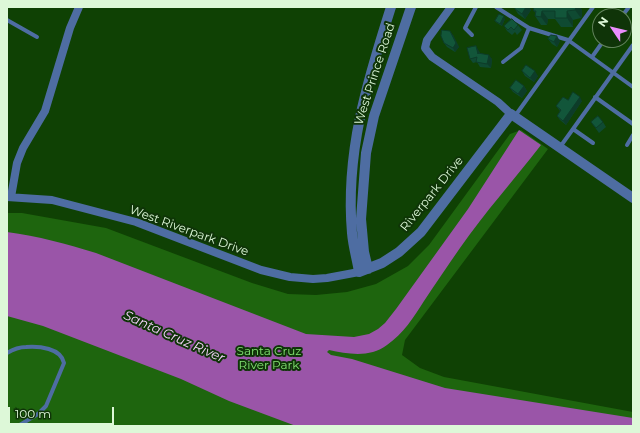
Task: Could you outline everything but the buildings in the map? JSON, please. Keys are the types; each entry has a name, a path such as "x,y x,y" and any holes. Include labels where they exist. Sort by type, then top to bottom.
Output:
{"street":[{"name":"West Riverpark Drive","path":"78,7 70,28 45,111 23,148 17,163 9,197 52,200 136,222 261,270 290,277 313,279 327,278 363,270"},
{"path":"386,7 386,22"},
{"name":"West Prince Road","path":"363,270 352,234 350,188 357,128 365,90 391,7"},
{"name":"West Prince Road","path":"363,270 364,252 361,219 366,153 374,116 411,7"},
{"path":"451,7 427,40 425,48 432,57 633,198"},
{"name":"Riverpark Drive","path":"363,270 382,263 399,252 421,232 513,115"}],"lane":[{"path":"472,35 465,28 476,7"},
{"path":"496,7 529,28 570,41 633,87"},
{"path":"513,115 594,7"},
{"path":"7,20 37,37"},
{"path":"503,62 521,48 529,28"},
{"path":"560,146 633,45"},
{"path":"592,57 598,48"},
{"path":"595,97 633,124"},
{"path":"573,129 593,143"},
{"path":"627,145 633,135"},
{"path":"7,353 25,347 49,349 63,357 64,363 46,406 38,414 18,426"}],"green space":[{"name":"Santa Cruz River Park","path":"521,130 548,149 405,340 402,355 420,368 444,377 633,412 633,426 7,426 7,213 22,213 106,228 252,283 288,294 316,295 347,292 376,284 408,266 429,245 510,134"}],"water":[{"name":"Santa Cruz River","path":"519,130 541,145 489,209 446,267 412,319 403,330 393,341 373,352 351,354 329,350 327,352 331,355 352,359 445,388 633,418 633,426 296,426 229,401 181,379 43,326 7,316 7,232 74,246 96,253 306,334 354,337 369,334 385,323 396,309 468,209"}]}
